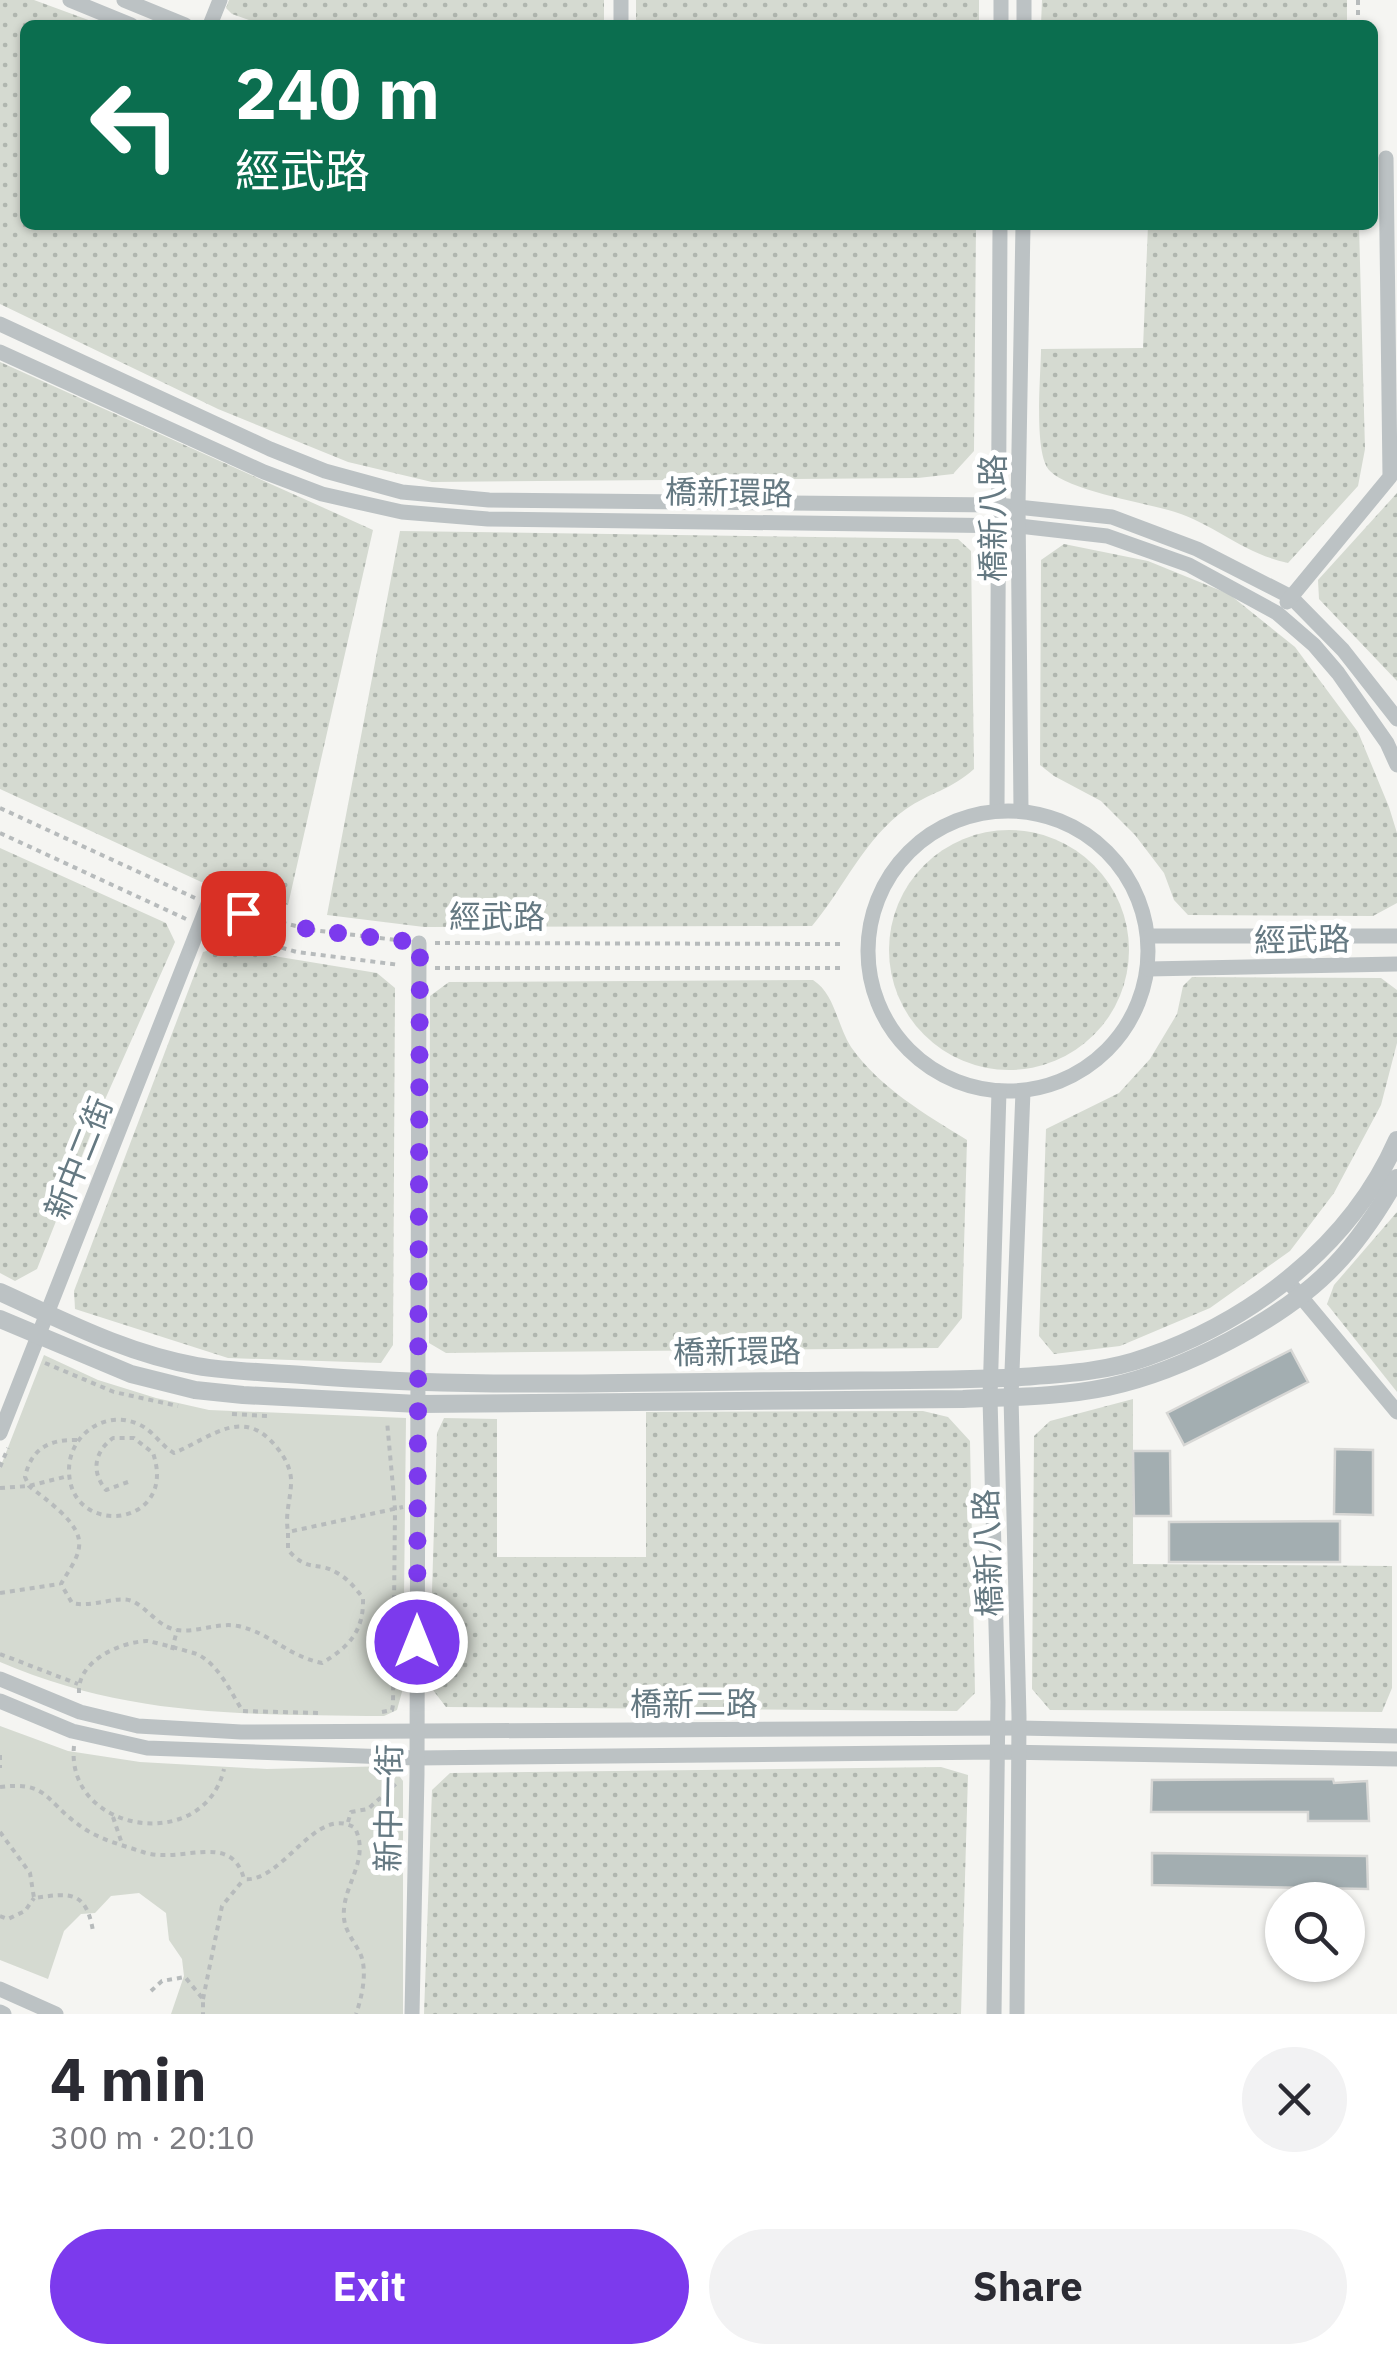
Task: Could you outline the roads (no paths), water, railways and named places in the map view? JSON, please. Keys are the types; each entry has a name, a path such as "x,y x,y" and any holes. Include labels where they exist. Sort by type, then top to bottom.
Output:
{"street":[{"path":"70,0 119,20"},
{"path":"124,0 173,20"},
{"path":"1276,613 1394,477 1385,158"},
{"name":"橋新八路","path":"997,810 1000,230"},
{"name":"橋新八路","path":"1021,810 1018,506 1023,230"},
{"name":"橋新環路","path":"0,324 270,450 324,471 402,492 489,500 998,504 1112,517 1197,549 1291,598 1343,650 1397,719"},
{"name":"橋新環路","path":"0,352 264,472 322,494 402,512 488,518 1018,526 1107,536 1189,565 1276,613 1314,644 1338,673 1387,742 1397,765"},
{"path":"997,810 1021,810 1068,823 1107,851 1136,890 1148,936 1148,968 1135,1013 1108,1050 1070,1078 999,1092 965,1085 929,1067 899,1040 878,1006 866,945 880,892 893,868 921,839 957,819 997,810"},
{"name":"新中二街","path":"7,1433 38,1336 208,904"},
{"name":"經武路","path":"1148,936 1397,936"},
{"name":"新中一街","path":"412,2014 420,943"},
{"name":"經武路","path":"1148,968 1397,964"},
{"name":"橋新八路","path":"1016,2014 1019,1728 1011,1398 1023,1090"},
{"name":"橋新八路","path":"994,2014 997,1728 990,1378 999,1092"},
{"name":"橋新環路","path":"0,1292 138,1353 200,1367 418,1384 990,1378 1103,1370 1193,1339 1239,1314 1288,1280 1317,1255 1344,1223 1397,1140"},
{"name":"橋新環路","path":"0,1318 130,1374 195,1390 418,1404 1011,1398 1106,1387 1207,1353 1300,1296 1335,1266 1397,1178"},
{"path":"1288,1280 1397,1412"},
{"name":"橋新二路","path":"0,1679 80,1712 138,1726 248,1732 1019,1728 1397,1736"},
{"name":"橋新二路","path":"0,1702 76,1732 147,1748 416,1766 997,1752 1397,1759"},
{"path":"0,1990 56,2014"}]}
